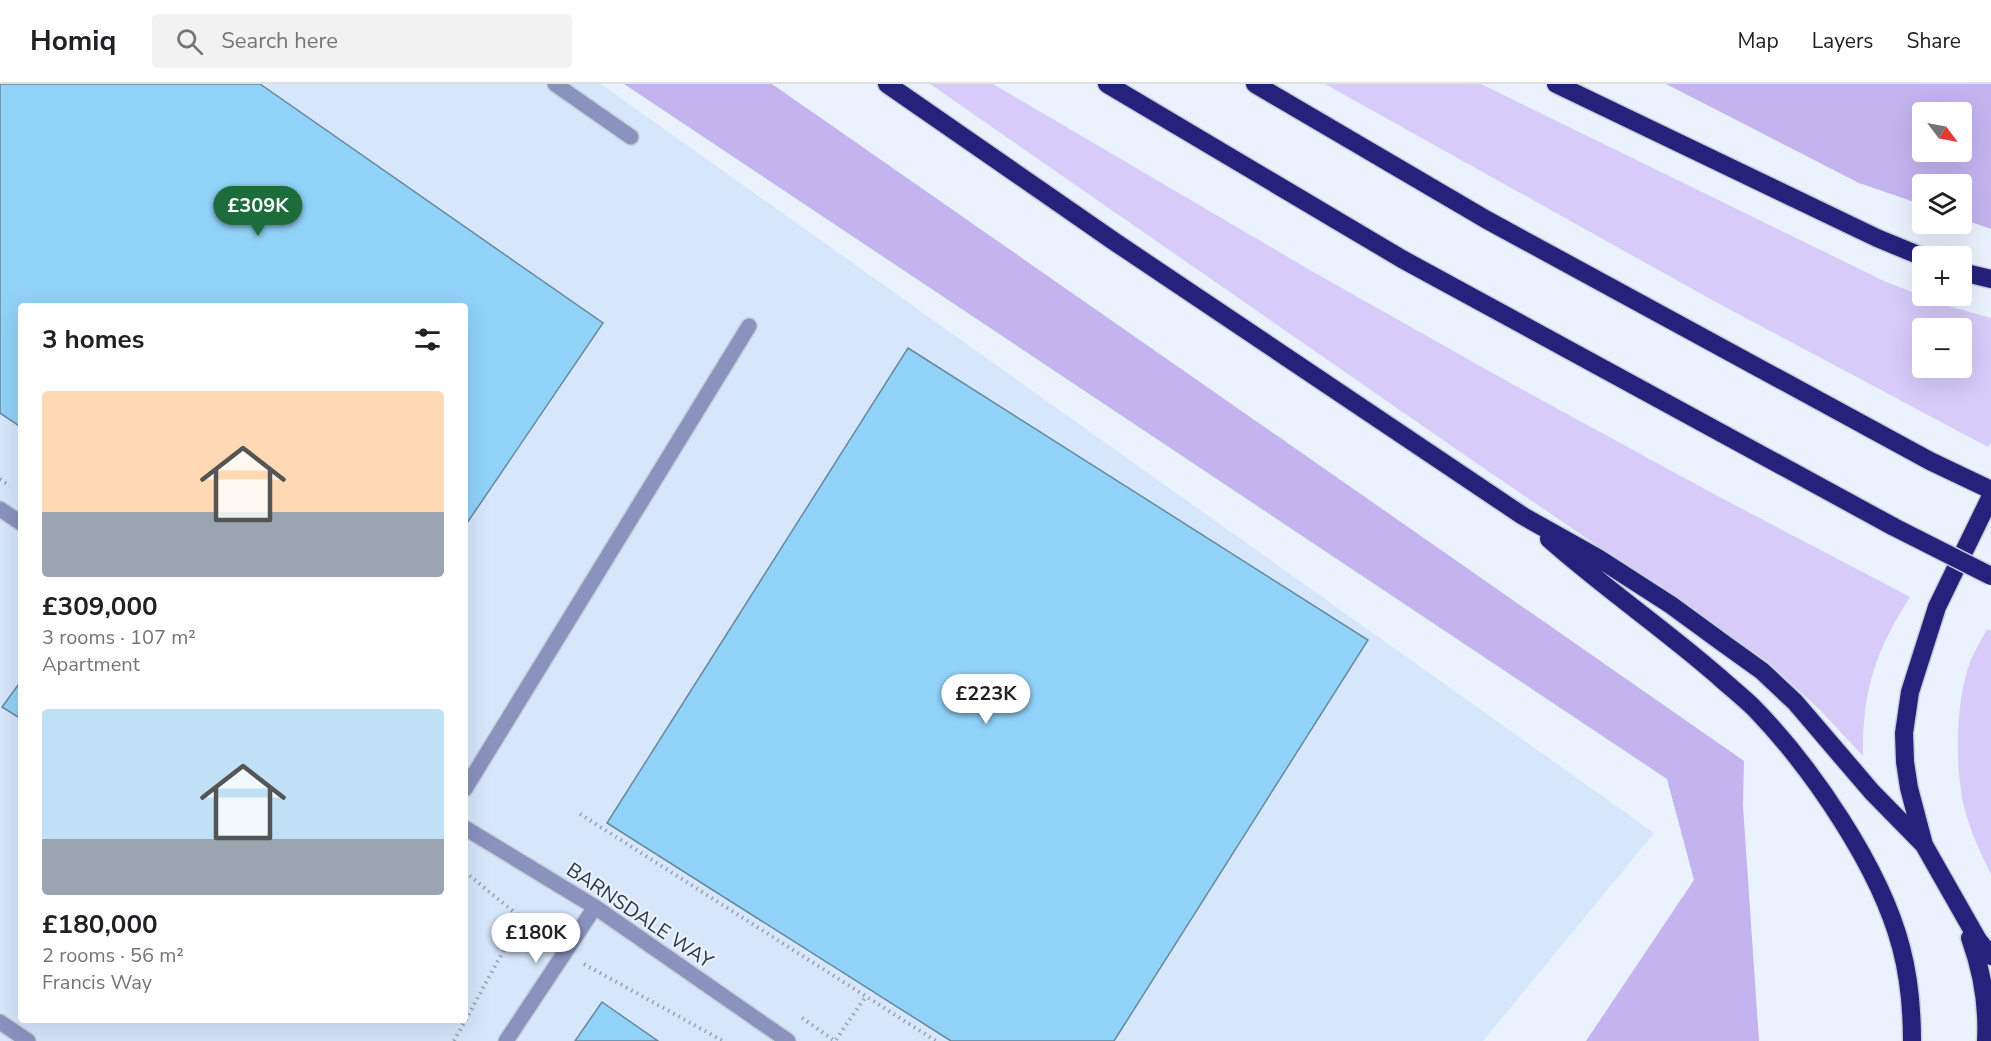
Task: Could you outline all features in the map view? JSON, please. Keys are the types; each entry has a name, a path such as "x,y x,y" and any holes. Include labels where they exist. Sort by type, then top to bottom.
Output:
{"highway":[{"path":"887,84 1114,242 1523,516 1598,558 1671,605 1762,671 1795,702 1872,792 1924,845"},
{"path":"1107,84 1402,259 1894,528 1991,576"},
{"path":"1255,84 1487,220 1930,461 1991,490"},
{"path":"1556,84 1867,234 1912,252"},
{"path":"1972,274 1991,279"},
{"path":"1991,496 1937,607 1910,692 1904,733 1909,788 1924,845 1978,940 1991,956"},
{"path":"1523,516 1587,573 1669,635 1746,701 1797,758 1854,841 1875,878 1899,938 1910,994 1912,1041"},
{"path":"1962,913 1984,986 1987,1018 1986,1041"}],"street":[{"path":"555,84 631,137"},
{"path":"468,784 749,326"},
{"path":"0,509 18,522"},
{"name":"BARNSDALE WAY","path":"468,830 595,907 788,1041"},
{"path":"506,1041 595,907"},
{"path":"0,1022 28,1041"}],"path":[{"path":"580,814 936,1041"},
{"path":"468,1015 522,917"},
{"path":"835,1041 866,996"},
{"path":"454,1041 464,1023"}],"shaded area":[{"path":"0,84 601,84 1654,833 1483,1041 0,1041"},
{"path":"624,84 772,84 1744,761 1743,806 1759,1041 1586,1041 1694,880 1667,779"},
{"path":"930,84 993,84 1315,273 1512,384 1910,597 1879,654 1873,673 1865,712 1863,756 1821,711 1768,662 1469,458"},
{"path":"1325,84 1481,84 1884,281 1912,292 1912,306 1948,306 1991,318 1991,442 1988,447 1714,301"},
{"path":"1666,84 1991,84 1991,229 1972,222 1972,174 1912,174 1912,201 1859,183"},
{"path":"1987,629 1991,631 1991,874 1966,814 1959,778 1958,758 1959,717 1965,679 1972,658"}],"building":[{"path":"0,84 260,84 603,323 468,522 468,303 18,303 18,425 0,413"},
{"path":"908,348 1368,640 1114,1041 951,1041 607,823"},
{"path":"18,685 18,717 2,707"},
{"path":"602,1002 658,1041 575,1041"}]}
